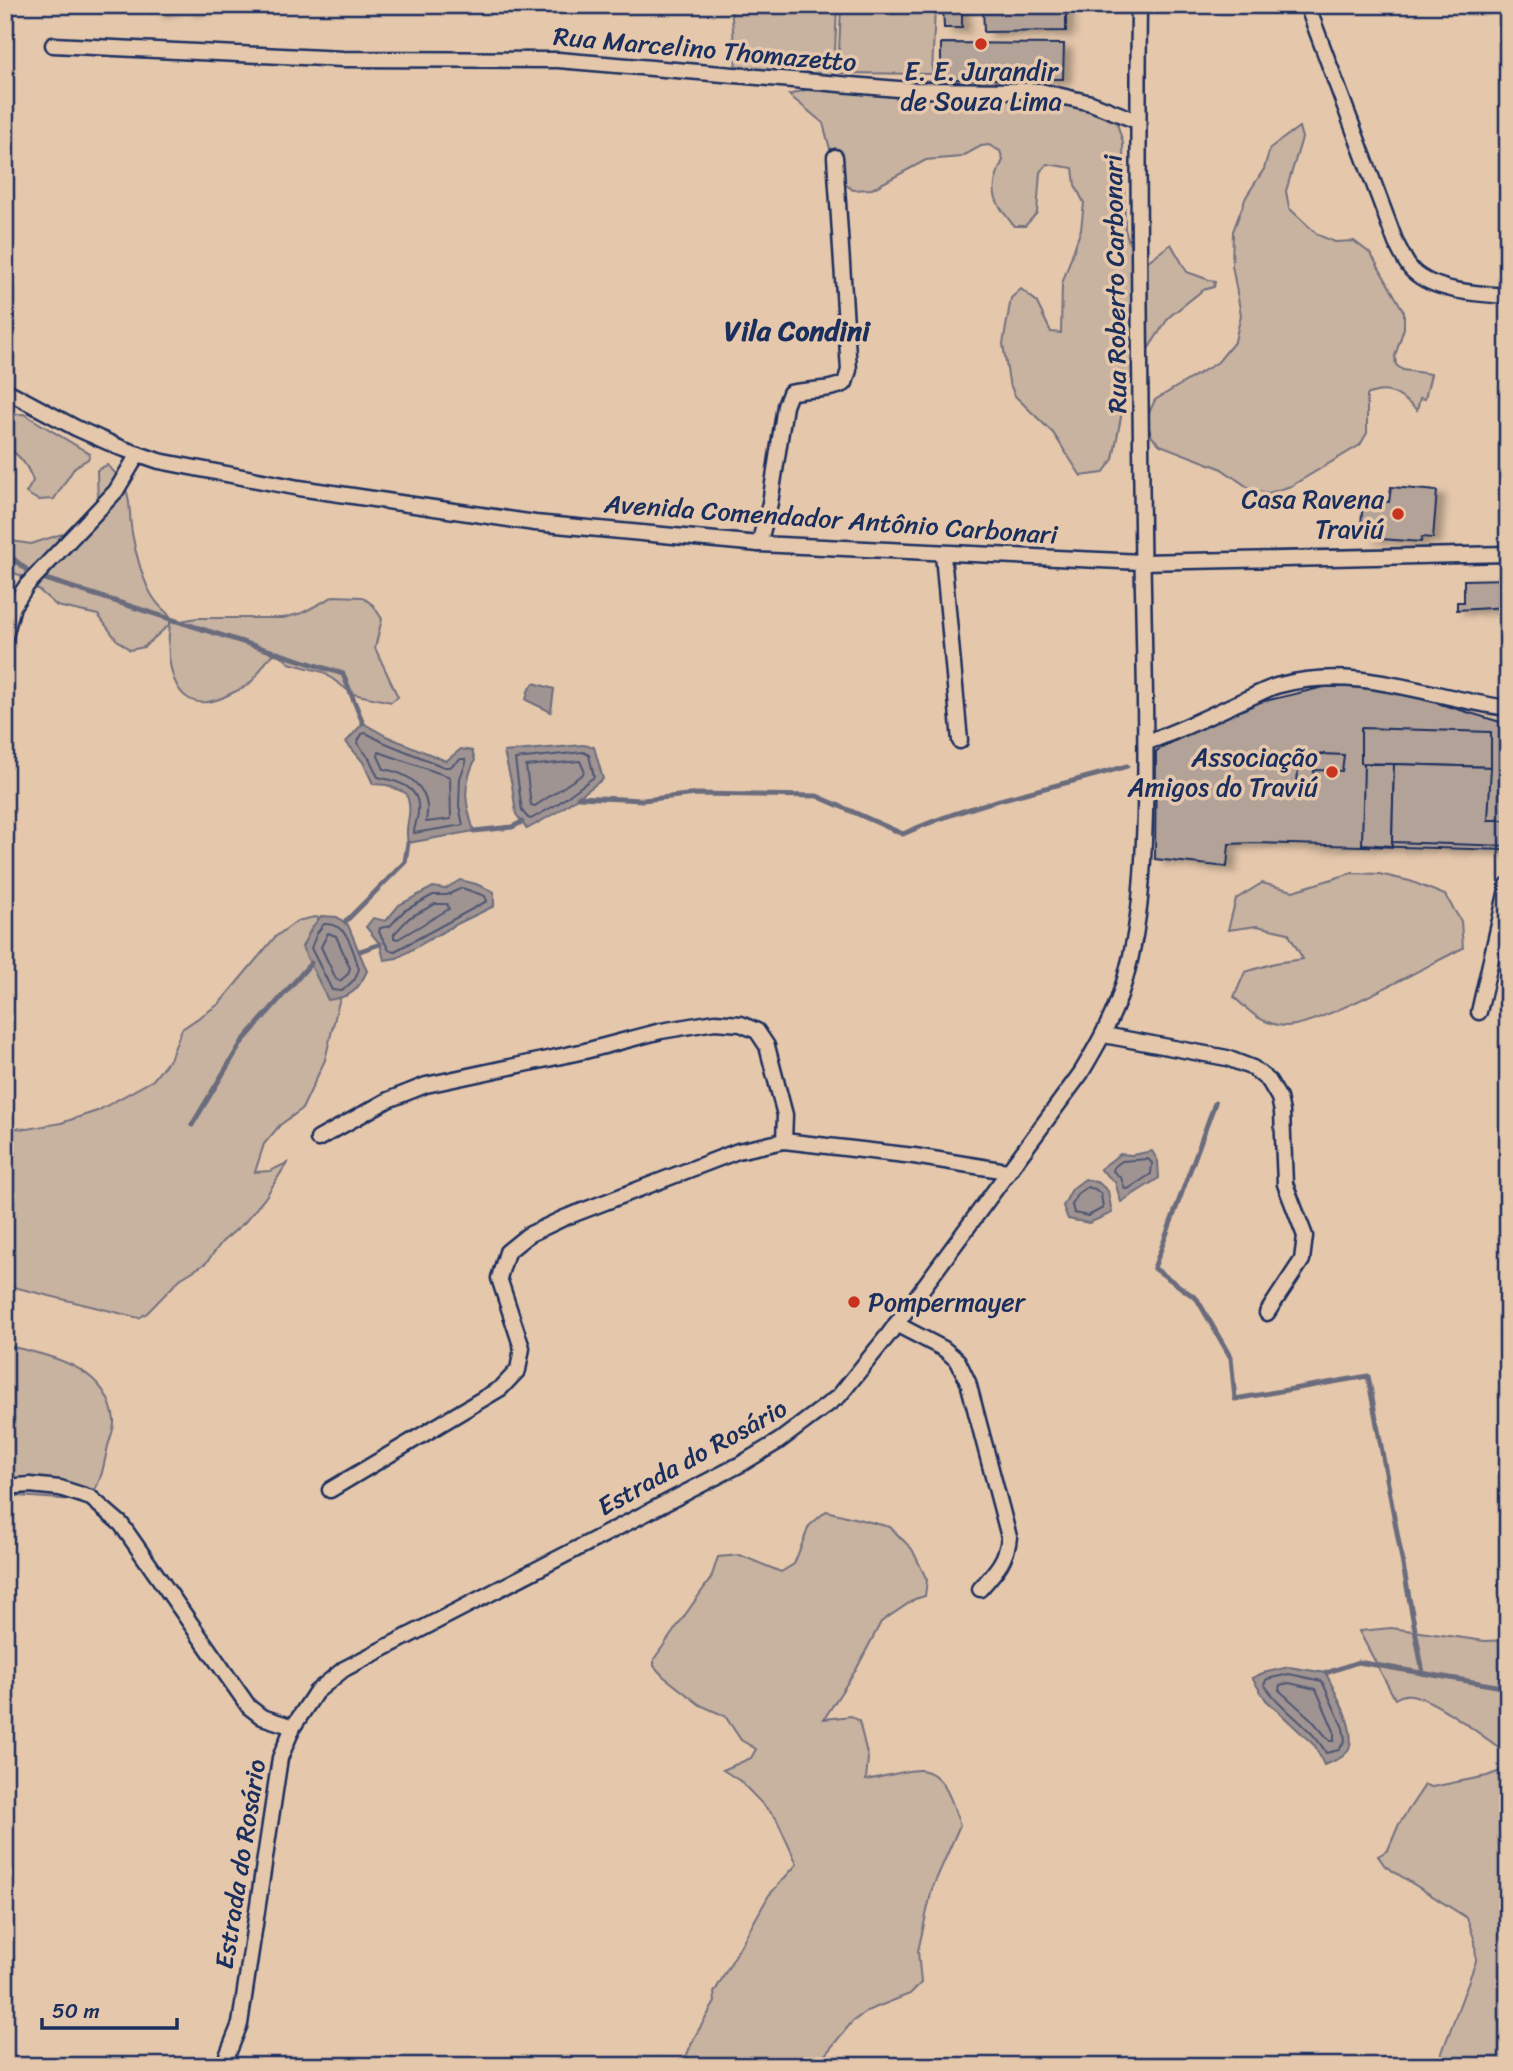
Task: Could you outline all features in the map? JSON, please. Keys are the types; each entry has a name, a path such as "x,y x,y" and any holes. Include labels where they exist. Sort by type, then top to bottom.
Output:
{"street":[{"name":"Rua Roberto Carbonari","path":"1139,5 1142,562"},
{"path":"1307,5 1386,218 1396,243 1413,271 1443,287 1470,293 1508,296"},
{"name":"Rua Marcelino Thomazetto","path":"53,46 344,59 558,60 910,90 1040,91 1091,103 1138,121"},
{"path":"759,544 770,503 785,406 790,393 804,389 834,389 845,383 849,370 835,157"},
{"name":"Avenida Comendador Antônio Carbonari","path":"5,390 76,428 159,461 299,488 535,523 759,544 943,555 1142,562 1508,554"},
{"path":"5,637 13,606 27,584 116,491 138,454"},
{"path":"943,555 960,741"},
{"name":"Estrada do Rosário","path":"223,2066 240,2024 280,1758 293,1727 316,1692 344,1669 716,1477 779,1441 839,1396 896,1324 1081,1073 1104,1035 1125,979 1138,922 1143,871 1147,742 1142,562"},
{"path":"1147,742 1278,685 1312,678 1352,677 1391,683 1480,705 1508,708"},
{"path":"1479,1012 1508,885"},
{"path":"318,1139 388,1100 426,1085 585,1051 661,1031 715,1022 741,1024 757,1031 767,1046 785,1115 784,1141"},
{"path":"1104,1035 1227,1058 1253,1068 1269,1081 1274,1089 1282,1112 1285,1184 1305,1236 1302,1260 1268,1313"},
{"path":"330,1490 501,1388 518,1370 522,1348 499,1278 507,1252 528,1236 564,1218 738,1151 784,1141 914,1156 1007,1171"},
{"path":"896,1324 944,1349 958,1361 968,1382 1009,1537 1002,1564 980,1589"},
{"path":"5,1487 30,1485 60,1488 91,1498 121,1524 249,1707 262,1717 293,1727"}],"shaded area":[{"path":"731,5 837,5 834,76 736,69"},
{"path":"841,7 935,8 932,74 838,73"},
{"path":"936,80 1070,91 1109,111 1116,120 1123,143 1125,229 1135,262 1144,264 1171,244 1187,272 1215,282 1214,287 1203,290 1169,317 1128,380 1113,459 1103,473 1081,476 1053,433 1015,396 1009,382 1003,344 1011,298 1021,289 1036,301 1051,332 1061,333 1062,284 1081,229 1084,203 1075,185 1073,168 1047,164 1040,172 1037,213 1025,226 1014,226 997,202 995,180 1003,160 1000,151 989,145 981,146 961,157 926,160 872,189 853,190 838,179 823,123 789,95 826,83"},
{"path":"1299,127 1302,138 1286,191 1289,208 1318,235 1335,242 1354,241 1371,254 1404,312 1404,328 1395,356 1396,365 1403,370 1431,374 1425,399 1420,398 1417,410 1400,396 1388,392 1367,395 1367,433 1360,445 1291,486 1269,493 1252,490 1220,468 1160,445 1152,437 1146,419 1155,400 1218,362 1235,341 1241,315 1232,265 1233,231 1246,197 1264,169 1270,148"},
{"path":"24,414 90,454 88,459 75,467 54,499 38,500 26,493 33,481 29,470 19,457 5,447 5,415"},
{"path":"107,465 126,489 140,568 151,594 170,616 170,623 197,618 283,618 302,613 334,596 362,597 373,605 382,619 375,648 398,697 391,702 353,694 323,672 289,663 278,652 269,658 245,687 211,701 197,702 185,696 172,673 169,657 170,624 144,647 130,650 116,639 98,615 57,606 24,577 5,569 5,540 31,544 84,527 98,509 97,470"},
{"path":"1352,873 1379,874 1410,881 1445,895 1461,921 1463,948 1345,1007 1299,1024 1284,1026 1256,1016 1234,997 1245,972 1275,963 1303,959 1288,933 1257,926 1228,930 1236,899 1262,883 1293,891"},
{"path":"315,917 333,920 348,978 338,1005 325,1060 302,1109 280,1125 264,1144 255,1172 270,1171 287,1163 265,1198 245,1222 222,1242 206,1263 180,1279 139,1318 5,1285 5,1127 27,1129 61,1123 97,1111 153,1080 170,1059 182,1029 219,1004 275,937 297,921"},
{"path":"5,1345 73,1366 88,1375 109,1401 114,1420 113,1430 99,1481 87,1501 5,1495"},
{"path":"826,1511 890,1527 912,1549 927,1580 925,1596 915,1599 881,1622 857,1668 824,1719 851,1716 859,1721 868,1758 866,1780 915,1770 929,1772 936,1777 947,1791 960,1825 932,1889 918,1951 921,1983 910,1994 867,2011 852,2022 824,2056 824,2066 682,2066 694,2038 715,2002 714,1993 769,1895 797,1864 776,1818 740,1781 723,1770 751,1758 756,1749 741,1740 725,1716 700,1705 663,1676 654,1666 654,1659 711,1578 718,1557 740,1555 781,1572 794,1564 809,1526"},
{"path":"1391,1628 1485,1641 1508,1640 1508,1754 1460,1720 1421,1698 1411,1695 1395,1699 1359,1631"},
{"path":"1508,1768 1508,2066 1437,2066 1476,1961 1475,1941 1467,1918 1385,1866 1378,1856 1388,1850 1399,1824 1425,1785 1432,1787 1487,1776"}],"water":[{"path":"534,683 554,689 551,712 526,700"},
{"path":"363,723 386,736 446,761 461,749 472,751 475,760 466,795 474,831 408,843 409,808 406,793 387,785 373,784 363,762 346,742"},
{"path":"583,745 594,747 603,779 559,811 527,829 516,814 504,752"},
{"path":"460,880 494,892 494,906 397,958 384,960 380,944 366,927 373,918 386,921 399,905 433,887 445,889"},
{"path":"321,916 337,917 348,925 367,971 352,992 328,1000 302,947"},
{"path":"1152,1151 1158,1161 1159,1178 1121,1202 1115,1182 1100,1169 1120,1154 1132,1155"},
{"path":"1085,1179 1099,1183 1108,1191 1112,1213 1089,1223 1068,1219 1063,1206 1072,1189"},
{"path":"1289,1667 1326,1673 1346,1715 1351,1738 1349,1748 1340,1758 1324,1765 1315,1746 1266,1700 1252,1678"}],"building":[{"path":"154,5 177,5 157,13"},
{"path":"185,5 202,5 187,11"},
{"path":"943,5 962,5 962,28 944,28"},
{"path":"983,5 1066,5 1066,31 984,32"},
{"path":"941,43 1064,44 1063,79 941,79"},
{"name":"Casa Ravena Traviú","path":"1391,487 1437,491 1433,538 1422,537 1421,542 1368,538 1369,526 1361,526 1363,500 1389,502"},
{"path":"1508,579 1508,607 1457,610 1457,602 1464,602 1464,580"},
{"name":"Associação Amigos do Traviú","path":"1380,686 1507,724 1508,850 1254,843 1229,844 1227,867 1155,859 1156,751 1248,705 1324,687"},
{"path":"1361,728 1491,732 1491,767 1361,763"},
{"path":"1299,753 1344,755 1342,771 1314,770 1313,786 1297,785"},
{"path":"1364,764 1394,764 1392,846 1362,844"},
{"path":"1394,764 1491,767 1488,820 1508,820 1507,846 1392,842"}],"waterway":[{"path":"5,552 33,575 343,674 363,723"},
{"path":"578,797 643,800 696,794 817,796 903,834 985,804 1127,766"},
{"path":"474,831 512,827 522,822"},
{"path":"345,922 405,862 408,843"},
{"path":"360,951 380,944"},
{"path":"192,1125 242,1042 311,963"},
{"path":"1215,1103 1154,1268 1197,1299 1231,1358 1235,1399 1368,1376 1423,1673"},
{"path":"1326,1673 1358,1662 1508,1688"}],"place":[{"name":"E. E. Jurandir de Souza Lima","path":"981,44"},
{"name":"Casa Ravena Traviú","path":"1398,514"},
{"name":"Associação Amigos do Traviú","path":"1332,772"},
{"name":"Pompermayer","path":"854,1302"}],"district":[{"name":"Vila Condini","path":"797,330"}]}
